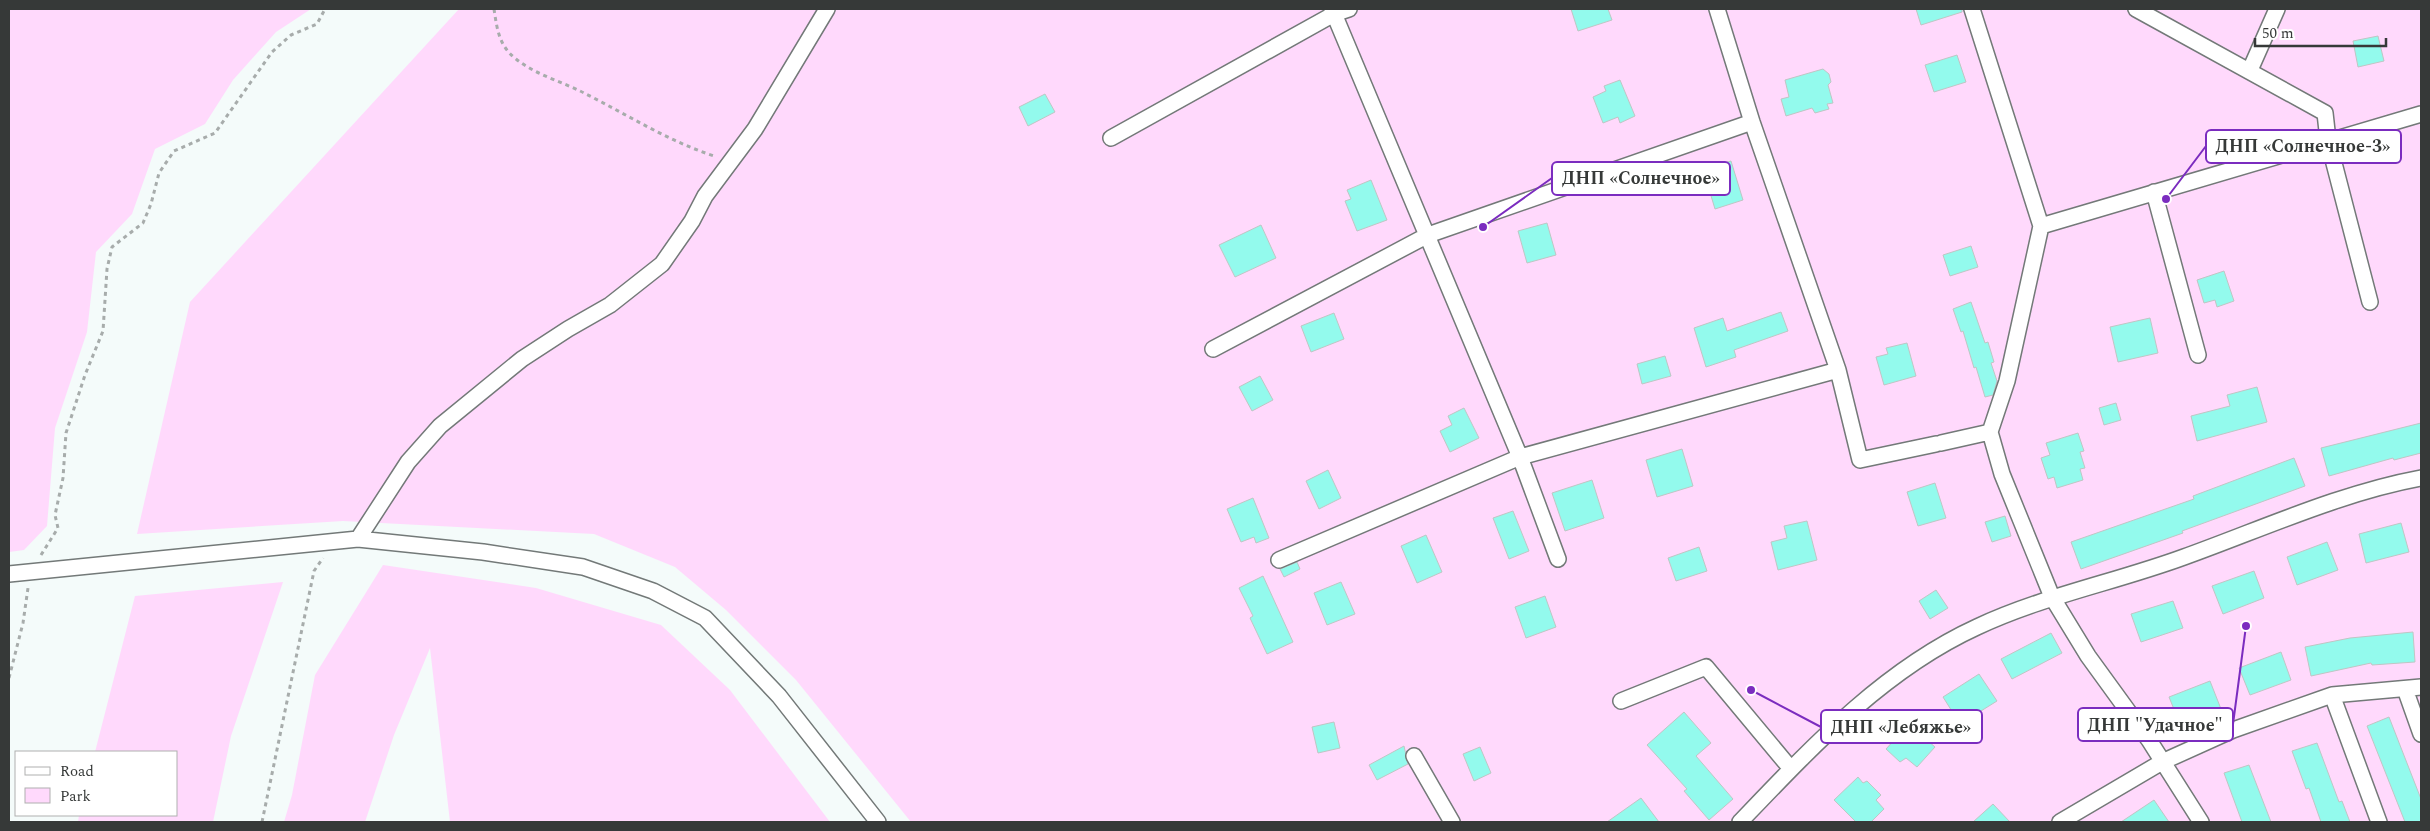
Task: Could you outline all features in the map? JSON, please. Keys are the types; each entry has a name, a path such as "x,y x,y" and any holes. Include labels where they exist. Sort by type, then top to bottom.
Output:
{"street":[{"path":"358,539 408,462 440,426 522,359 568,328 610,305 662,264 692,222 705,196 754,128 827,9"},
{"path":"1111,138 1333,11 1350,9"},
{"path":"1717,9 1752,122 1838,370 1860,460 1990,432"},
{"path":"1972,9 2040,226 2007,381 1990,432 2002,474 2052,597 2088,656 2162,762 2201,822"},
{"path":"2136,9 2326,113 2328,140 2370,302"},
{"path":"2250,70 2277,9"},
{"path":"1333,11 1520,457 1558,559"},
{"path":"2040,226 2421,114"},
{"path":"1213,349 1428,235 1752,122"},
{"path":"2154,192 2198,355"},
{"path":"1278,560 1520,457 1838,370"},
{"path":"1740,822 1790,770 1851,712 1913,662 1976,627 2052,597 2141,573 2377,486 2421,478"},
{"path":"9,574 358,539 483,552 583,567 653,591 705,618 779,696 878,822"},
{"path":"1621,701 1706,667 1790,770"},
{"path":"2060,822 2162,762 2233,730 2332,695 2421,688"},
{"path":"2405,689 2421,734"},
{"path":"2332,695 2379,822"},
{"path":"1414,756 1452,822"}],"path":[{"path":"9,678 23,623 30,572 58,528 56,515 63,478 66,433 85,375 103,331 107,269 112,247 143,223 151,204 159,173 174,151 215,133 272,52 291,35 318,24 326,9"},
{"path":"494,9 498,38 516,59 584,93 650,130 691,149 729,161"},
{"path":"262,822 314,571 336,541"}],"green space":[{"path":"9,9 311,9 276,32 233,80 205,124 155,149 132,214 96,252 87,332 55,428 47,526 24,550 9,552"},
{"path":"459,9 2421,9 2421,822 911,822 796,680 726,610 675,567 594,534 343,521 137,534 190,302"},
{"path":"383,565 536,588 661,625 730,690 830,822 450,822 430,648 394,735 365,822 284,822 292,795 315,675"},
{"path":"283,582 231,736 213,822 78,822 79,816 178,816 178,751 95,751 135,596"}],"building":[{"path":"1571,9 1608,9 1612,20 1578,31"},
{"path":"1916,9 1962,9 1962,12 1921,25"},
{"path":"2378,36 2384,61 2358,67 2353,41"},
{"path":"1957,55 1966,82 1934,92 1925,65"},
{"path":"1823,69 1829,74 1831,82 1828,85 1833,103 1827,104 1829,109 1815,113 1812,108 1786,116 1781,99 1789,97 1785,80"},
{"path":"1620,80 1635,116 1620,123 1618,117 1603,123 1593,97 1606,91 1604,86"},
{"path":"1045,94 1055,112 1028,126 1019,107"},
{"path":"1731,161 1743,200 1715,209 1703,169"},
{"path":"1371,180 1387,220 1357,231 1345,201 1351,199 1347,190"},
{"path":"1547,223 1556,255 1527,263 1518,231"},
{"path":"1261,225 1276,258 1235,277 1219,245"},
{"path":"1971,246 1978,267 1950,276 1943,255"},
{"path":"2224,271 2234,301 2217,307 2215,300 2204,303 2197,280"},
{"path":"1971,302 1985,343 1988,342 1994,362 1991,363 1997,381 1993,395 1985,397 1963,331 1961,332 1953,309"},
{"path":"1781,312 1788,331 1734,350 1736,357 1706,367 1694,328 1723,318 1727,331"},
{"path":"1334,313 1344,339 1311,352 1301,326"},
{"path":"2150,318 2158,353 2118,362 2110,327"},
{"path":"1907,343 1916,376 1884,385 1876,357 1888,354 1886,348"},
{"path":"1665,356 1671,376 1642,384 1637,364"},
{"path":"1260,376 1273,400 1252,411 1239,387"},
{"path":"2257,387 2267,422 2197,441 2191,416 2230,406 2227,395"},
{"path":"2116,403 2121,420 2104,425 2099,408"},
{"path":"1464,408 1479,438 1450,452 1440,431 1452,425 1448,416"},
{"path":"2421,423 2421,453 2394,460 2393,458 2329,476 2321,448"},
{"path":"2078,433 2084,451 2080,452 2085,468 2080,469 2083,480 2057,488 2054,477 2048,479 2041,458 2050,455 2046,443"},
{"path":"1682,449 1693,486 1657,497 1646,460"},
{"path":"2294,458 2305,486 2182,531 2183,533 2081,569 2071,542 2194,499 2193,496"},
{"path":"1328,470 1341,498 1319,509 1306,481"},
{"path":"1592,480 1604,518 1565,531 1552,493"},
{"path":"1935,483 1946,518 1918,526 1907,492"},
{"path":"1253,498 1269,538 1256,543 1254,537 1241,542 1227,509"},
{"path":"1513,511 1529,551 1509,559 1493,518"},
{"path":"2005,516 2011,536 1992,542 1985,522"},
{"path":"1807,521 1817,560 1778,570 1771,542 1787,538 1784,526"},
{"path":"2401,523 2409,552 2366,563 2359,534"},
{"path":"1426,535 1442,572 1417,583 1401,546"},
{"path":"2327,542 2338,570 2297,585 2287,557"},
{"path":"1699,547 1707,571 1676,581 1668,558"},
{"path":"1297,562 1300,569 1284,577 1280,569"},
{"path":"2254,571 2264,598 2223,614 2212,586"},
{"path":"1263,576 1293,642 1267,654 1250,618 1253,616 1239,588"},
{"path":"1341,582 1355,614 1327,625 1314,593"},
{"path":"1936,590 1948,608 1930,619 1919,601"},
{"path":"1545,596 1556,627 1526,638 1515,607"},
{"path":"2173,601 2183,628 2141,642 2131,614"},
{"path":"2413,632 2415,662 2372,665 2371,663 2311,676 2305,647 2350,638"},
{"path":"2051,633 2062,653 2012,679 2001,659"},
{"path":"2281,652 2291,680 2250,695 2239,668"},
{"path":"1979,674 1997,701 1960,724 1943,697"},
{"path":"2210,681 2221,709 2180,724 2169,697"},
{"path":"1684,712 1711,743 1696,756 1733,799 1709,820 1684,791 1687,789 1647,745"},
{"path":"1916,716 1935,733 1928,741 1935,747 1917,767 1906,758 1900,762 1886,749"},
{"path":"2389,717 2421,799 2421,822 2405,822 2367,726"},
{"path":"1334,722 1340,748 1318,753 1312,727"},
{"path":"2317,743 2339,802 2342,801 2350,822 2321,822 2309,788 2306,789 2292,751"},
{"path":"1404,746 1408,764 1377,780 1369,765"},
{"path":"1480,747 1491,773 1474,781 1463,754"},
{"path":"2249,765 2271,822 2242,822 2224,773"},
{"path":"1858,777 1863,783 1867,781 1881,795 1876,800 1884,809 1871,822 1856,822 1834,800"},
{"path":"1641,798 1659,822 1607,822"},
{"path":"2154,800 2169,822 2121,822"},
{"path":"1993,804 2010,822 1973,822"}],"place":[{"name":"ДНП «Солнечное-3»","path":"2166,199"},
{"name":"ДНП «Солнечное»","path":"1483,227"},
{"name":"ДНП \"Удачное\"","path":"2246,626"},
{"name":"ДНП «Лебяжье»","path":"1751,690"}]}
